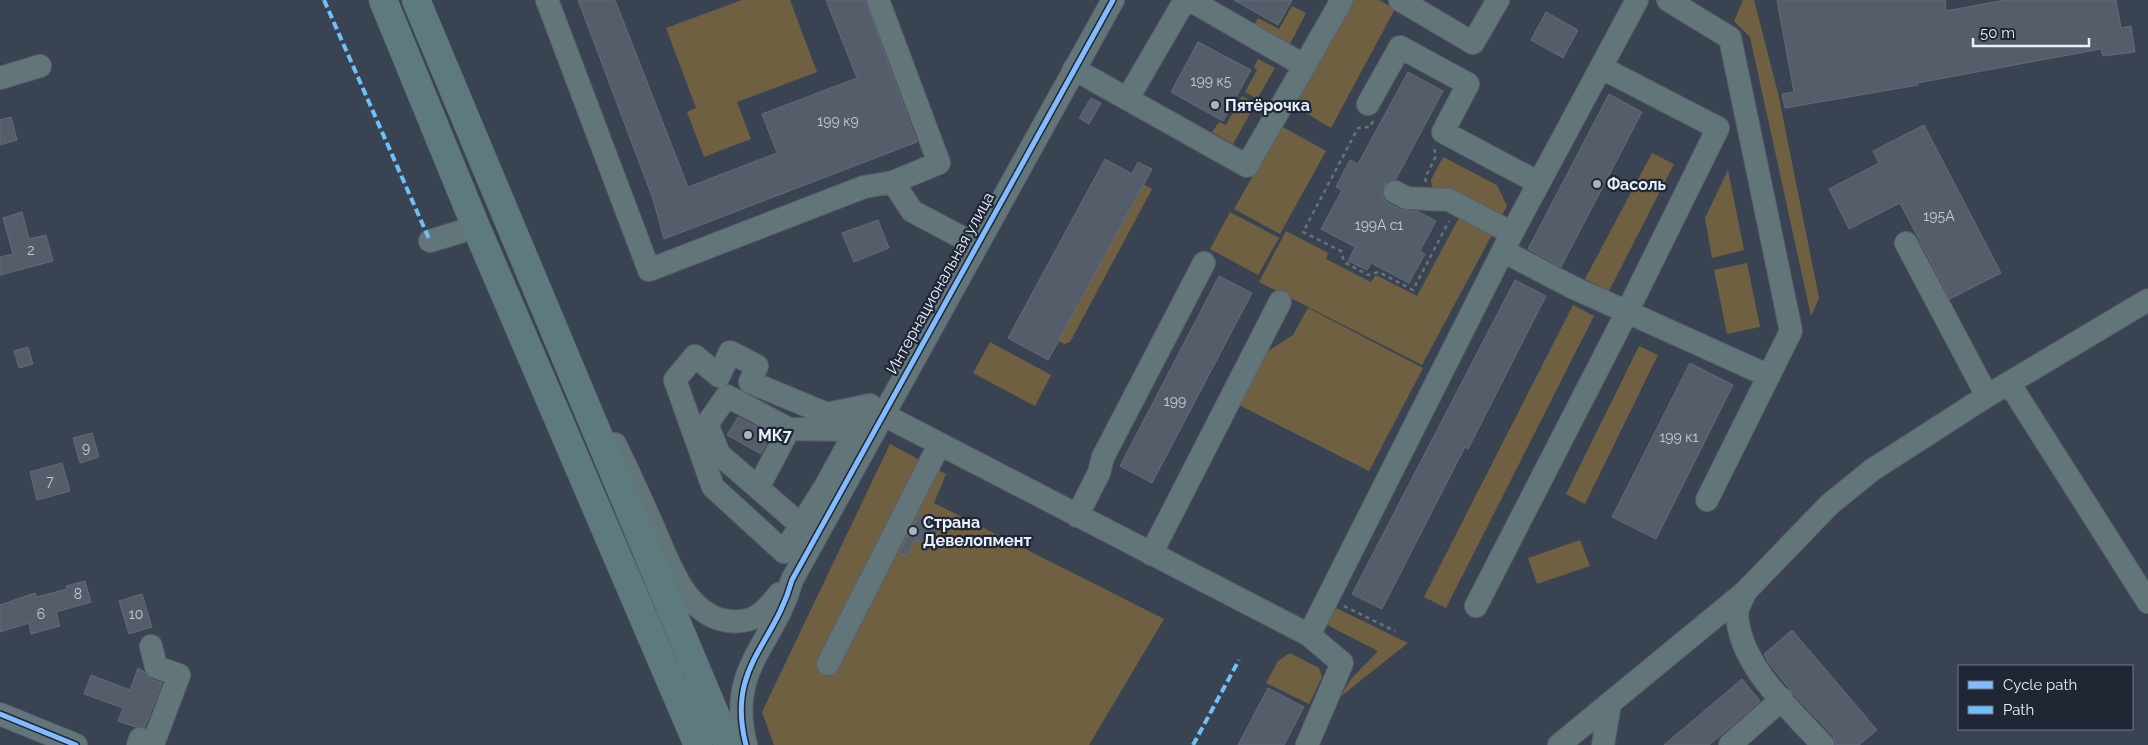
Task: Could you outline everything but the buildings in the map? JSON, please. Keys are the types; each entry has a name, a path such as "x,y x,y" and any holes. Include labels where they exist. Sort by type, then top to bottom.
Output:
{"highway":[{"path":"383,0 476,226 696,742"},
{"path":"416,0 728,745"}],"street":[{"path":"547,0 648,270 864,188 893,182 939,162 878,0"},
{"name":"Интернациональная улица","path":"792,580 808,530 976,245 1113,0"},
{"path":"1128,98 1185,0"},
{"path":"1190,0 1305,66"},
{"path":"1074,69 1247,166 1342,0"},
{"path":"1400,0 1474,43 1498,0"},
{"path":"1309,635 1507,242 1637,0"},
{"path":"1668,0 1730,38 1791,331 1707,500"},
{"path":"1368,104 1400,47 1468,84 1443,132 1540,183"},
{"path":"0,78 40,66"},
{"path":"1476,606 1627,312 1718,128 1602,68"},
{"path":"893,182 912,211 976,245"},
{"path":"1395,192 1408,198 1449,200 1572,287 1769,376"},
{"path":"430,241 476,226"},
{"path":"1906,243 1987,396"},
{"path":"1077,516 1099,474 1103,457 1204,263"},
{"path":"1559,745 1745,592 1830,504 1872,470 1987,396 2148,300"},
{"path":"1150,554 1280,302"},
{"path":"871,423 870,405 827,414 750,382 757,366 730,352 719,376 695,356 675,380 713,487 784,552 808,530 759,486 719,454 707,424 727,396 789,428 871,423 939,445 1309,635 1342,663 1307,745"},
{"path":"2009,383 2148,602"},
{"path":"586,407 612,438 676,576 697,606 709,615 723,621 750,621 761,616 792,580"},
{"path":"759,486 789,428"},
{"path":"828,664 939,445"},
{"path":"746,745 741,711 744,680 783,607 792,580"},
{"path":"1745,592 1737,612 1748,657 1823,745"},
{"path":"138,745 140,740 153,744 179,675 156,667 151,646"},
{"path":"1730,745 1782,699"},
{"path":"1603,745 1610,703"},
{"path":"0,714 76,745"}],"shaded area":[{"path":"742,0 790,0 817,72 737,102 751,139 704,157 687,112 696,108 666,28"},
{"path":"1353,0 1379,0 1395,9 1331,128 1294,106"},
{"path":"1743,0 1754,0 1778,93 1819,298 1811,316 1750,37 1734,21"},
{"path":"1292,6 1306,13 1288,48 1252,28 1258,18 1279,29"},
{"path":"1258,59 1275,68 1257,99 1245,92 1257,70 1254,67"},
{"path":"1242,96 1256,103 1233,144 1212,132 1219,122 1226,125"},
{"path":"1281,126 1326,151 1280,234 1234,209"},
{"path":"1652,153 1674,164 1609,291 1585,279"},
{"path":"1443,157 1497,185 1507,206 1499,220 1433,194 1431,180"},
{"path":"1728,170 1744,250 1712,258 1705,218"},
{"path":"1143,184 1152,189 1070,342 1065,344 1058,341 1048,360 1008,338 1039,281 1079,303"},
{"path":"1230,212 1279,238 1258,275 1210,249"},
{"path":"1460,216 1493,233 1422,365 1259,282 1286,231 1328,253 1326,259 1371,282 1376,275 1417,296"},
{"path":"1747,263 1760,327 1727,334 1714,270"},
{"path":"1573,305 1594,316 1446,608 1424,597"},
{"path":"1308,308 1423,368 1369,471 1237,404 1260,356 1293,335"},
{"path":"990,342 1051,375 1035,406 973,373"},
{"path":"1639,346 1658,355 1585,504 1566,494"},
{"path":"890,444 946,474 934,503 1164,619 1089,745 774,745 762,712"},
{"path":"1580,540 1590,566 1537,584 1528,558"},
{"path":"1332,606 1408,643 1340,697 1351,679 1378,651 1329,626 1326,618"},
{"path":"1290,653 1319,668 1322,677 1309,704 1266,683 1278,661"}],"marked path":[{"path":"324,0 430,241"},
{"path":"1193,745 1239,660"}],"cycle path":[{"path":"746,745 741,718 742,696 747,676 784,603 792,580 1113,0"},
{"path":"0,714 76,745"}],"place":[{"name":"Пятёрочка","path":"1215,105"},
{"name":"Фасоль","path":"1597,184"},
{"name":"МК7","path":"748,435"},
{"name":"Страна Девелопмент","path":"913,531"}]}
